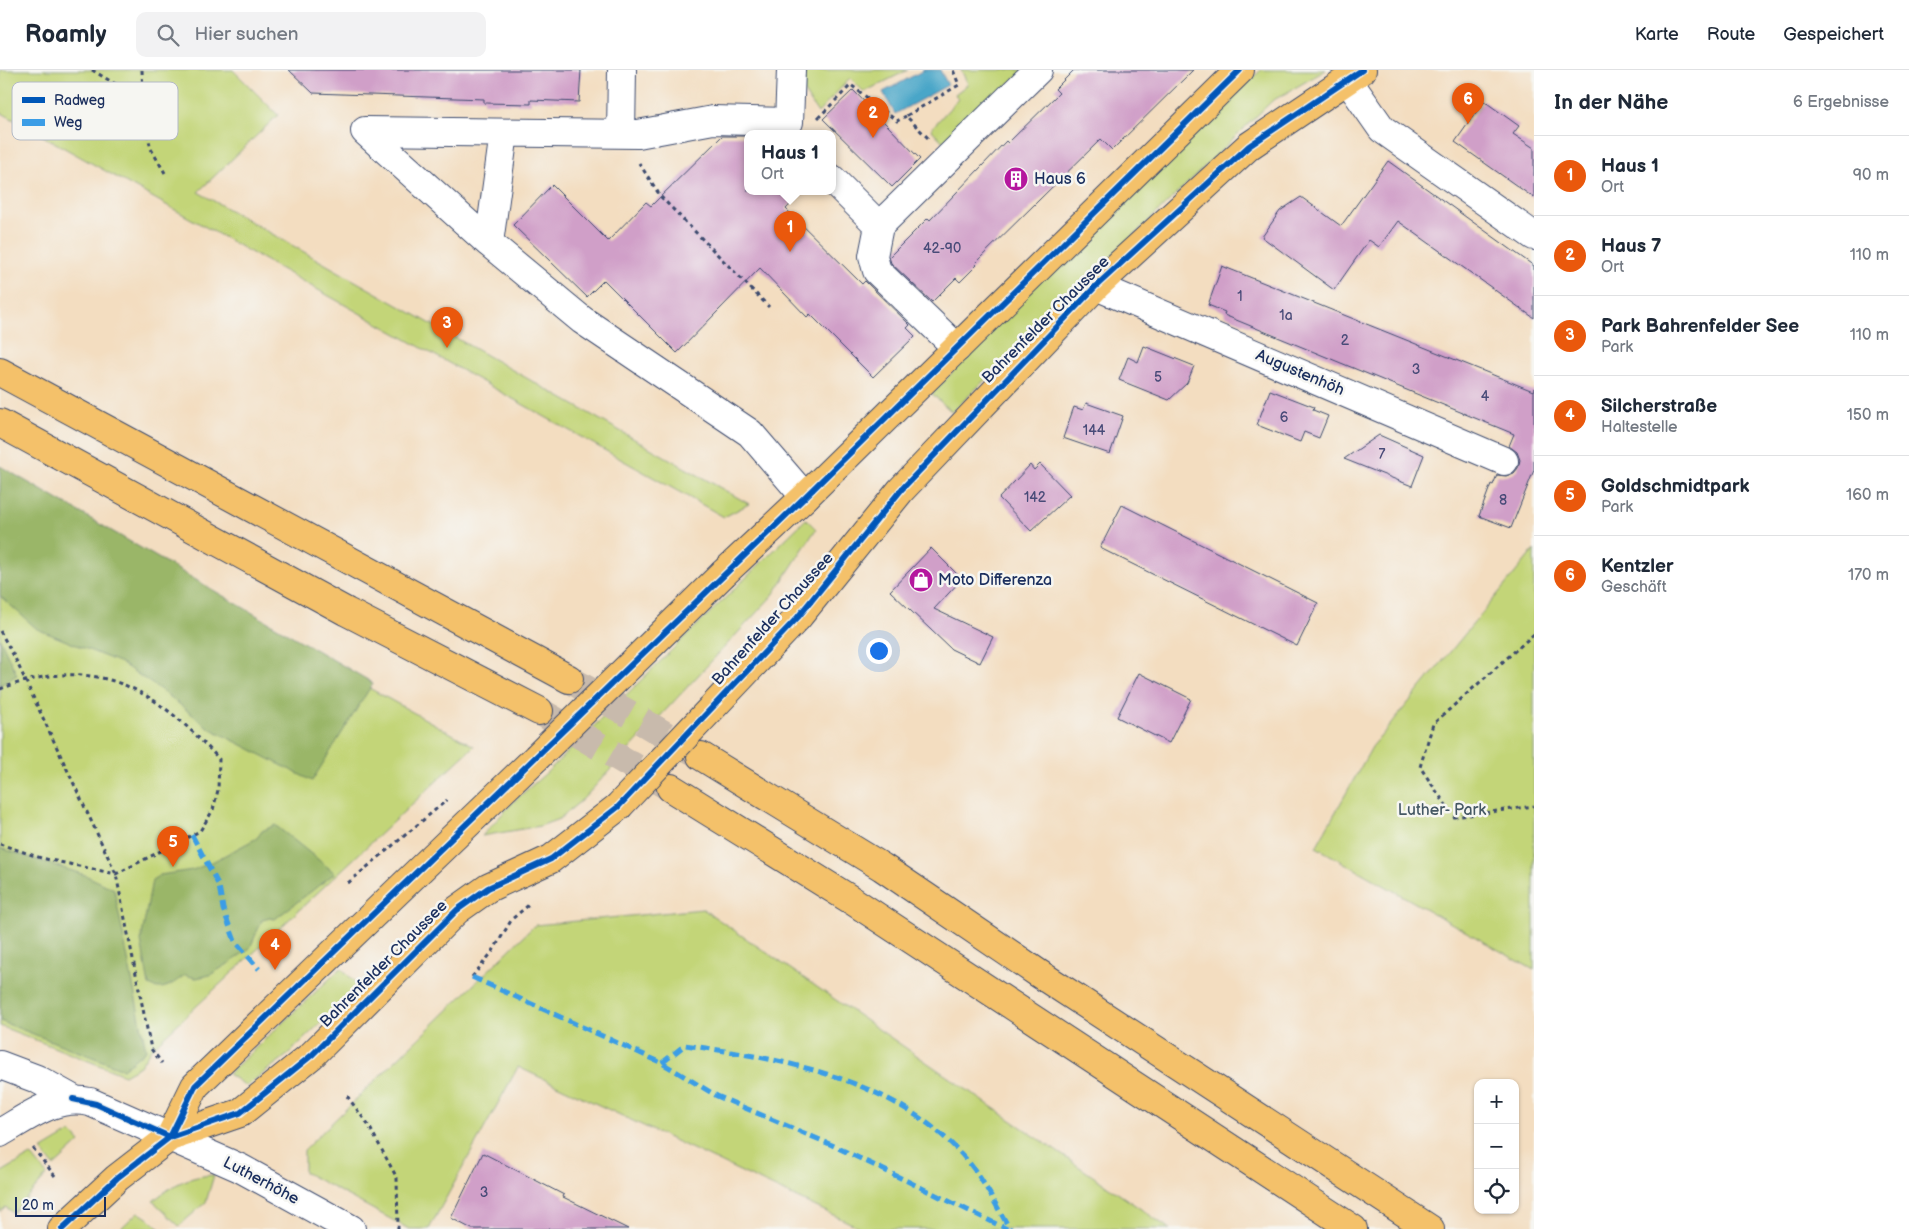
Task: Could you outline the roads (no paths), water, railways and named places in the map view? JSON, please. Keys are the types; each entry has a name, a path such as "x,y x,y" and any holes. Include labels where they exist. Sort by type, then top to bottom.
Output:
{"main road":[{"name":"Bahrenfelder Chaussee","path":"170,1137 195,1086 536,758 724,573 805,497 1240,70"},
{"name":"Bahrenfelder Chaussee","path":"62,1229 118,1178 170,1137 240,1113 312,1055 457,910 488,888 551,859 618,807 798,617 901,490 1096,286 1249,146 1354,74"},
{"path":"0,372 569,679"},
{"path":"0,423 347,612 539,711"},
{"path":"701,756 882,867 1046,979 1430,1229"},
{"path":"671,788 862,906 1353,1229"}],"street":[{"path":"621,134 622,70"},
{"path":"791,70 792,127 713,120 638,134 365,132 489,243 582,320 750,433 805,497"},
{"path":"957,348 878,271 873,256 879,226 1038,70"},
{"name":"Bahrenfelder Chaussee","path":"1354,74 1382,129 1534,236"},
{"path":"489,243 504,133"},
{"path":"836,183 879,226"},
{"name":"Augustenhöh","path":"1096,286 1504,460"},
{"path":"0,1065 37,1079 73,1099"},
{"path":"0,1133 53,1104 73,1099"},
{"name":"Lutherhöhe","path":"73,1099 96,1104 240,1168 351,1229"}],"water":[{"path":"924,70 940,70 948,85 895,114 883,92"}],"tunnel":[{"path":"569,679 698,754"},
{"path":"539,711 669,787"}],"place":[{"name":"Kentzler","path":"1468,124"},
{"name":"Haus 7","path":"873,138"},
{"name":"Haus 6","path":"1016,179"},
{"name":"Haus 1","path":"790,252"},
{"name":"Park Bahrenfelder See","path":"447,348"},
{"name":"Moto Differenza","path":"921,580"},
{"name":"Goldschmidtpark","path":"173,867"},
{"name":"Silcherstraße","path":"275,970"}],"park label":[{"name":"Luther- Park","path":"1442,810"}]}
